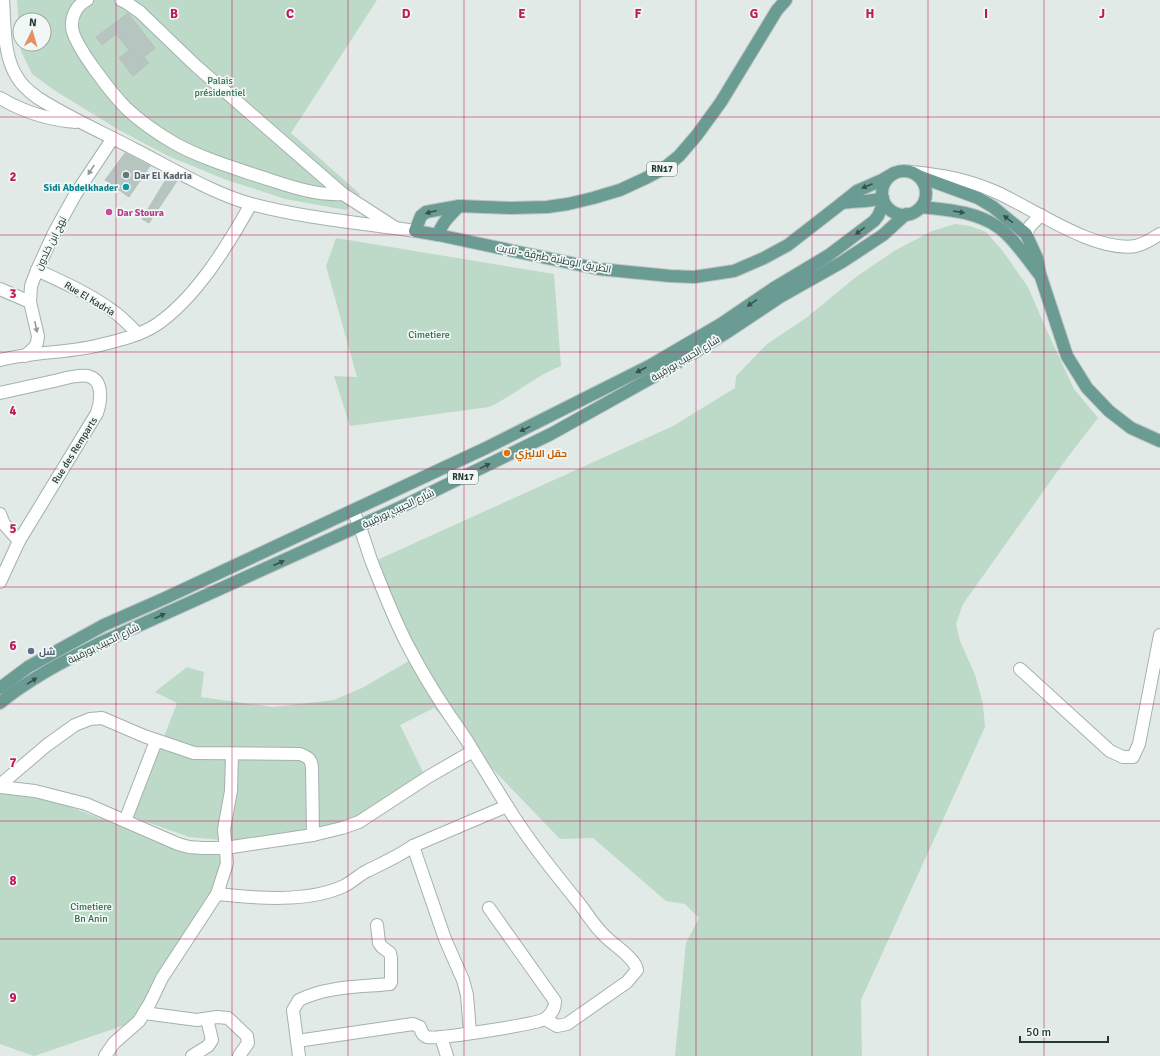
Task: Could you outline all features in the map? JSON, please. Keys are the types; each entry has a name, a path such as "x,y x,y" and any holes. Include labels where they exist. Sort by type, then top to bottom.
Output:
{"main road":[{"name":"RN17","path":"415,231 421,216 426,212 458,206 511,208 547,207 568,204 620,190 663,169 679,156 697,135 721,102 777,10 786,0"},
{"path":"894,173 905,171 978,198 993,207 1026,234 1037,258 1040,274 1067,356 1087,388 1109,411 1131,428 1160,441"},
{"name":"RN17","path":"884,200 882,191 884,184 894,173"},
{"name":"الطريق الوطنية طبرقة - تلابت","path":"415,231 438,234 599,269 694,277 734,271 764,258 788,245 857,191 894,173"},
{"path":"914,174 923,181 925,187 926,194 921,207 970,214 999,227 1040,274"},
{"path":"842,203 884,200 893,211 899,214 906,214"},
{"name":"شارع الحبيب بورقيبة","path":"0,688 28,667 104,625 163,600 534,425 657,361 721,324 774,288 829,255 874,221 878,216 884,200"},
{"path":"438,234 445,219 458,206"},
{"name":"RN17","path":"906,214 911,213 921,207"},
{"name":"شارع الحبيب بورقيبة","path":"0,703 41,675 98,644 401,507 551,434 662,372 726,333 780,297 842,262 883,235 906,214"}],"street":[{"path":"3,0 6,43 10,62 17,77 36,97 80,122 186,176 222,193 251,204 305,215 415,231"},
{"path":"87,0 77,8 73,17 72,28 76,41 107,87 127,109 150,128 174,143 199,155 237,169 296,188 317,193 332,195 343,194"},
{"path":"121,0 140,12 195,65 343,194 397,229"},
{"path":"0,98 32,114 60,120 80,122"},
{"name":"نهج ابن خلدون","path":"25,356 34,348 37,343 38,336 30,302 32,286 37,270 54,233 75,195 113,138"},
{"path":"914,174 940,174 968,181 997,192 1074,232 1095,241 1116,246 1136,246 1145,244 1160,234"},
{"path":"0,360 96,346 138,334 156,324 179,305 198,284 231,240 251,204"},
{"path":"1026,234 1030,226 1041,215"},
{"name":"Rue El Kadria","path":"37,270 78,289 102,304 114,312 138,334"},
{"path":"0,289 30,302"},
{"name":"Rue des Remparts","path":"0,393 75,376 88,376 99,386 100,394 100,402 97,413 19,541 0,582"},
{"path":"353,511 360,526 391,611 425,677 464,734 507,806 552,870 593,923 613,944 632,959 637,966 637,970 627,982 567,1024 557,1026 545,1019"},
{"path":"0,514 4,524 19,541"},
{"path":"1020,669 1110,751 1123,757 1133,757 1140,744 1160,635"},
{"path":"0,786 47,745 76,725 90,719 102,718 156,740 194,753 300,754 307,756 311,760 312,767 313,835"},
{"path":"125,821 156,740"},
{"path":"0,786 36,791 86,804 178,844 189,847 225,848 313,835 360,822 428,777 473,751"},
{"path":"105,1056 114,1043 139,1021 150,1003 162,978 217,894 227,863 224,829 232,791 232,754"},
{"path":"217,894 246,897 288,898 315,894 344,886 360,875 413,846 507,806"},
{"path":"413,846 450,951 463,980 467,995 470,1033"},
{"path":"297,1041 413,1024 420,1027 422,1034 425,1036 442,1037 511,1027 545,1019 555,1008 555,1001 490,908"},
{"path":"299,1056 293,1010 299,1000 319,992 390,984 392,982 390,953 379,943 377,925"},
{"path":"144,1013 197,1020 217,1017 228,1018 247,1036 248,1043 244,1054"},
{"path":"192,1056 208,1046 212,1040 207,1019"},
{"path":"442,1037 447,1056"}],"green space":[{"name":"Palais présidentiel","path":"17,0 377,0 291,133 360,194 346,210 285,199 224,179 168,156 119,130 54,90 32,74 21,52 52,52 52,12 18,12"},
{"path":"955,224 970,226 986,232 1002,250 1028,287 1074,389 1098,418 1067,458 963,604 956,624 960,641 975,675 983,704 985,727 861,1000 862,1056 675,1056 686,943 699,918 685,904 666,901 593,838 560,839 434,708 400,725 424,774 357,819 316,831 287,846 189,837 133,817 177,703 155,692 187,667 204,672 201,697 273,707 334,700 362,688 414,658 375,561 673,426 735,388 736,376 767,344 806,318 856,277 894,251 932,231"},
{"name":"Cimetiere","path":"336,238 554,274 561,366 542,375 508,397 489,407 350,426 334,376 357,377 326,266"},
{"name":"Cimetiere Bn Anin","path":"0,790 54,801 185,850 226,855 216,883 160,973 143,1006 131,1023 34,1056 0,1044"}],"building":[{"path":"128,13 155,48 144,57 149,63 133,76 119,58 129,50 116,34 102,45 96,37"},
{"path":"125,153 150,166 129,197 105,180"},
{"path":"168,176 177,181 149,223 142,219"}],"place":[{"name":"Dar El Kadria","path":"126,175"},
{"name":"Sidi Abdelkhader","path":"126,187"},
{"name":"Dar Stoura","path":"109,212"},
{"name":"حقل الاليزي","path":"507,453"},
{"name":"شل","path":"31,651"}]}
